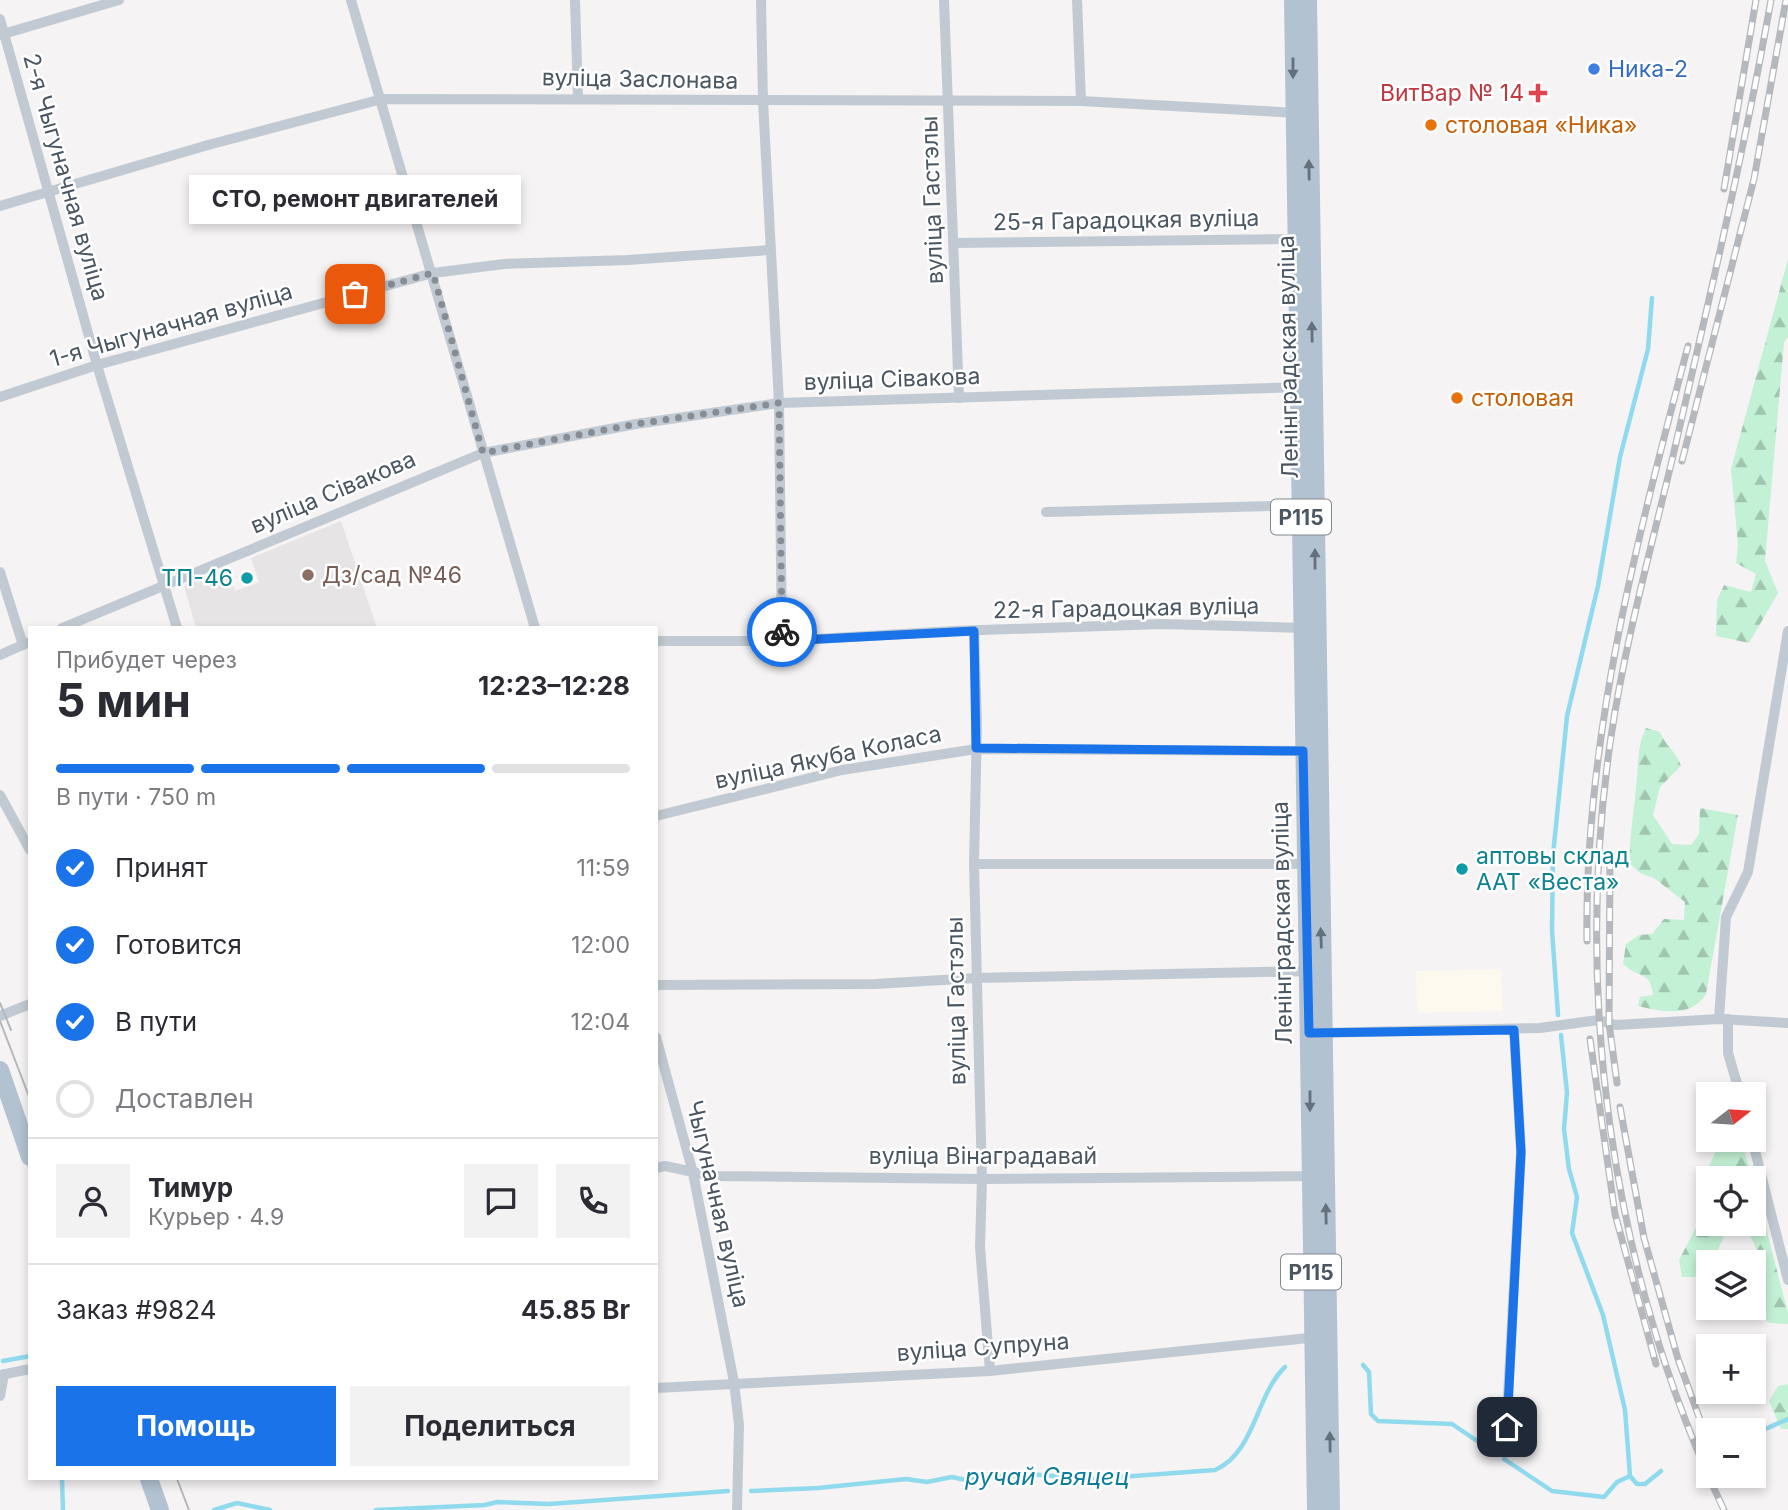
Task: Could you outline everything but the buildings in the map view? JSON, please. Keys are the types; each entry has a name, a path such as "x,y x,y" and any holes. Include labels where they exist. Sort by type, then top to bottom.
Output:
{"main road":[{"name":"Ленінградская вуліца","path":"1293,0 1301,113 1307,387 1320,1337 1315,1510"},
{"name":"Ленінградская вуліца","path":"1301,113 1307,0"},
{"path":"0,1070 28,1151"},
{"name":"Ленінградская вуліца","path":"1320,1337 1331,1510"},
{"path":"149,1480 160,1510"}],"street":[{"path":"2,34 119,0"},
{"path":"351,0 534,626"},
{"path":"575,0 578,99"},
{"path":"761,0 763,101 779,403 782,641"},
{"name":"вуліца Гастэлы","path":"944,0 959,398"},
{"path":"1077,0 1081,101"},
{"name":"2-я Чыгуначная вуліца","path":"0,19 2,34 97,365 176,626"},
{"name":"вуліца Заслонава","path":"0,206 382,99 949,103 1081,101 1301,113"},
{"name":"25-я Гарадоцкая вуліца","path":"955,243 1303,239"},
{"name":"1-я Чыгуначная вуліца","path":"0,397 97,365 433,273 505,264 628,260 770,250"},
{"name":"вуліца Сівакова","path":"67,626 483,453 636,424 779,403 1307,387"},
{"path":"1046,512 1308,505"},
{"path":"0,572 27,643 0,655"},
{"name":"22-я Гарадоцкая вуліца","path":"658,641 782,641 1162,624 1309,628"},
{"name":"вуліца Гастэлы","path":"974,631 974,864 982,1179 980,1247 990,1371"},
{"path":"1736,1082 1728,1053 1723,1019 1726,917 1748,872 1788,631"},
{"name":"вуліца Якуба Коласа","path":"658,816 842,770 976,748 1310,751"},
{"path":"0,795 28,846"},
{"path":"974,864 1312,864"},
{"path":"658,985 875,984 976,978 1315,971"},
{"path":"0,1016 28,1005"},
{"path":"1316,1033 1514,1030 1598,1020 1616,1025 1723,1019 1788,1023"},
{"path":"1505,1453 1521,1152 1514,1030"},
{"name":"Чыгуначная вуліца","path":"658,1044 693,1173 733,1382 739,1425 737,1510"},
{"path":"1755,1152 1788,1280"},
{"name":"вуліца Вінаградавай","path":"658,1168 665,1166 712,1176 982,1179 1318,1176"},
{"name":"вуліца Супруна","path":"658,1388 990,1371 1320,1337"},
{"path":"0,1396 2,1374 28,1369"}],"shaded area":[{"name":"Дз/сад №46","path":"341,521 376,626 195,626 184,586 227,568 235,591 259,582 251,558"},
{"path":"1501,969 1503,1011 1417,1013 1416,971"}],"green space":[{"path":"1788,259 1788,337 1784,342 1765,561 1778,593 1749,643 1716,636 1717,600 1724,585 1751,592 1756,574 1736,563 1738,544 1731,469"},
{"path":"1646,728 1660,732 1681,766 1660,787 1653,815 1672,844 1691,845 1699,834 1700,808 1738,815 1706,994 1693,1007 1676,1011 1638,1006 1640,997 1653,995 1652,987 1646,978 1623,964 1626,944 1639,935 1652,934 1664,919 1684,920 1685,902 1654,878 1640,873 1630,864 1638,757"},
{"path":"1715,1152 1744,1152 1749,1166 1709,1166"},
{"path":"1696,1228 1696,1236 1724,1236 1718,1250 1696,1250 1694,1277 1682,1277 1679,1260"},
{"path":"1766,1228 1788,1313 1788,1324 1765,1320 1766,1250 1757,1250 1750,1236 1766,1236"},
{"path":"1788,1384 1788,1429 1781,1429 1769,1401 1778,1386"}],"waterway":[{"path":"1558,1015 1552,930 1553,855 1567,716 1598,586 1620,457 1648,349 1652,298"},
{"path":"1561,1035 1567,1093 1564,1129 1569,1169 1577,1197 1572,1233 1603,1315 1625,1410 1630,1476"},
{"path":"3,1361 28,1356"},
{"name":"ручай Свяцец","path":"1363,1365 1369,1372 1371,1414 1378,1421 1452,1424 1495,1453"},
{"name":"ручай Свяцец","path":"751,1491 818,1488 906,1479 927,1482 952,1477 966,1480 1028,1474 1093,1479 1215,1470 1239,1451 1267,1392 1285,1367"},
{"name":"ручай Свяцец","path":"1766,1429 1788,1419"},
{"name":"ручай Свяцец","path":"1504,1459 1552,1491 1604,1497 1617,1482 1630,1476 1637,1484 1645,1484 1661,1471"},
{"name":"ручай Свяцец","path":"62,1480 63,1510"},
{"name":"ручай Свяцец","path":"376,1510 485,1505 497,1502 549,1504 728,1491"},
{"name":"ручай Свяцец","path":"214,1510 237,1503 270,1510"}],"tram line":[{"path":"0,1003 11,1030"},
{"path":"0,1021 28,1094"},
{"path":"177,1480 189,1510"}],"railway":[{"path":"1724,189 1756,0"},
{"path":"1724,1510 1685,1419 1653,1326 1629,1230 1611,1132 1600,1033 1597,934 1600,835 1611,737 1624,666 1725,228 1771,0"},
{"path":"1682,461 1754,179 1786,0"},
{"path":"1587,941 1588,865 1604,715 1633,566 1688,346"},
{"path":"1610,856 1609,1023 1617,1083"},
{"path":"1590,1039 1615,1214 1656,1364"},
{"path":"1620,1107 1644,1238 1678,1359 1699,1418"}],"way so far":[{"path":"355,294 433,273 483,453 636,424 779,403 782,632"}],"place":[{"name":"Ника-2","path":"1594,69"},
{"name":"ВитВар № 14","path":"1538,93"},
{"name":"столовая «Ника»","path":"1431,125"},
{"name":"СТО, ремонт двигателей","path":"355,294"},
{"name":"столовая","path":"1457,398"},
{"name":"Дз/сад №46","path":"308,575"},
{"name":"ТП-46","path":"247,578"},
{"name":"аптовы склад ААТ «Веста»","path":"1462,869"}],"route":[{"path":"782,632 782,641 974,631 976,748 1303,751 1309,1033 1514,1030 1521,1152 1507,1427"}]}
